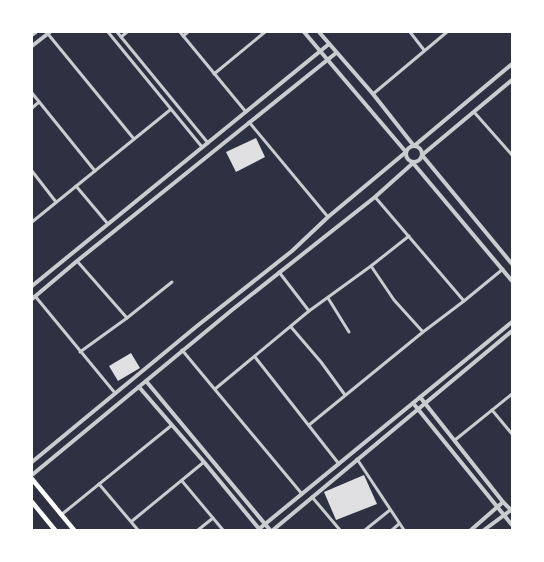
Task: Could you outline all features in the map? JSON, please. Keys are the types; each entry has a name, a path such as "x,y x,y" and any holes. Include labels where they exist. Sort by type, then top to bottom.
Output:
{"main road":[{"path":"32,479 74,530"},
{"path":"32,502 55,530"}],"street":[{"path":"32,35 36,32"},
{"path":"108,32 170,110 202,147"},
{"path":"117,32 208,143"},
{"path":"121,37 127,32"},
{"path":"180,32 246,112"},
{"path":"183,36 188,32"},
{"path":"214,74 265,32"},
{"path":"304,32 406,152 406,158 413,163 512,281"},
{"path":"319,32 373,94 414,146 419,148 422,155 512,264"},
{"path":"410,32 424,50"},
{"path":"373,94 447,32"},
{"path":"32,46 49,33 134,139"},
{"path":"32,286 329,44"},
{"path":"115,393 34,297 336,53"},
{"path":"32,462 115,393 292,251 328,217 409,148 414,146 512,64"},
{"path":"32,475 182,350 374,197 413,163 418,162 422,155 512,80"},
{"path":"32,93 94,171"},
{"path":"32,108 39,102"},
{"path":"32,222 170,110"},
{"path":"474,112 512,155"},
{"path":"249,122 328,217"},
{"path":"32,171 56,202"},
{"path":"76,186 108,224"},
{"path":"374,197 464,301"},
{"path":"215,389 309,311 409,236"},
{"path":"77,261 127,318"},
{"path":"371,266 394,300 423,332"},
{"path":"309,425 503,269"},
{"path":"279,272 309,311"},
{"path":"80,352 127,318 172,282"},
{"path":"328,298 349,332"},
{"path":"213,314 219,321"},
{"path":"139,387 204,462 259,530 512,322"},
{"path":"291,327 321,362 345,395"},
{"path":"146,381 265,524 272,530 512,331"},
{"path":"182,350 302,494"},
{"path":"255,357 339,464"},
{"path":"455,440 512,394"},
{"path":"420,397 503,502 512,510 503,514 484,530"},
{"path":"413,403 512,525"},
{"path":"492,410 512,434"},
{"path":"61,515 172,425"},
{"path":"357,459 404,530"},
{"path":"132,521 204,462"},
{"path":"182,480 223,530"},
{"path":"99,484 132,521 138,530"},
{"path":"312,497 340,530"},
{"path":"471,530 503,502"},
{"path":"365,530 390,510"},
{"path":"198,530 212,518"},
{"path":"392,530 399,524"}],"building":[{"path":"256,138 265,157 236,172 226,152"},
{"path":"131,353 140,368 118,381 109,366"},
{"path":"364,475 377,504 336,520 324,492"}]}
